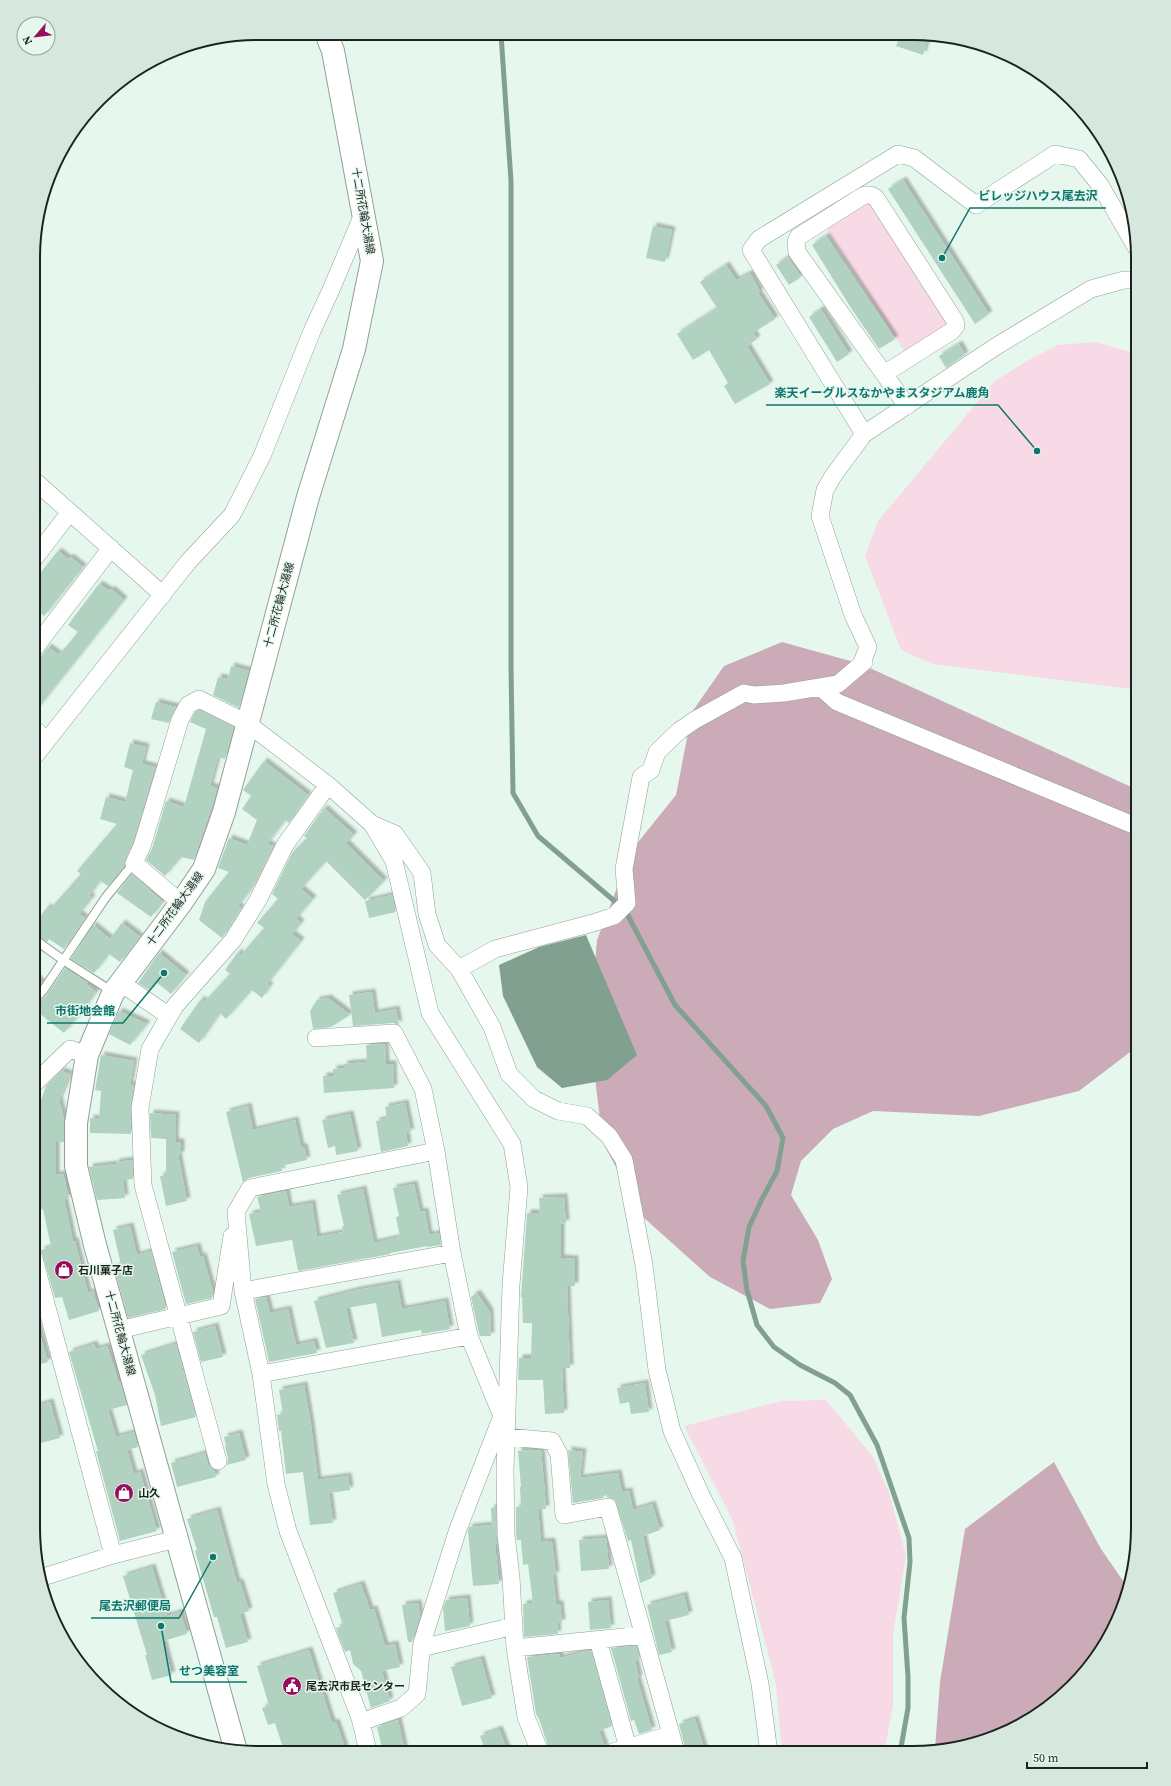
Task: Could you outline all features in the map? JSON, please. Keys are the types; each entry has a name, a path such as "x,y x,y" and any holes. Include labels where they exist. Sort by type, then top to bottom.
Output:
{"main road":[{"name":"十二所花輪大湯線","path":"234,1745 176,1539 76,1166 76,1123 87,1055 117,988 181,903 204,869 224,812 308,497 354,349 372,260 334,52 329,40"}],"street":[{"path":"864,434 751,250 759,239 898,154 914,158 976,205 1055,154 1079,159 1100,185 1130,237"},
{"path":"884,374 952,331 956,326 955,321 876,198 871,195 858,199 798,237 796,242 797,252 884,374 907,406"},
{"path":"41,735 163,595 188,562 232,515 262,456 312,331 364,212"},
{"path":"459,969 495,949 614,916 627,903 624,869 642,777 651,770 657,752 679,731 695,720 744,694 754,695 784,693 838,684 864,662 863,660 868,647 853,615 820,516 825,490 833,476 864,434 995,347 1091,289 1124,280 1131,280"},
{"path":"40,486 163,595"},
{"path":"40,551 70,512"},
{"path":"40,641 111,548"},
{"path":"820,687 837,702 1131,824"},
{"path":"181,903 134,863 142,846 180,720 188,705 199,699 248,723 328,785 372,824 394,861 430,1014 512,1144 519,1187 511,1285 505,1470 506,1535 511,1577 515,1648 526,1717 538,1746"},
{"path":"218,1461 143,1185 140,1108 150,1049 169,1016 175,1006 233,940 258,900 285,845 328,785"},
{"path":"372,824 395,834 422,873 427,914 436,945 459,969 492,1027 509,1074 534,1099 558,1111 587,1116 609,1136 624,1160 644,1266 657,1370 672,1431 701,1495 733,1558 760,1684 768,1746"},
{"path":"117,988 169,1016"},
{"path":"316,1038 394,1032 422,1089 436,1151 452,1253 469,1336 502,1416 507,1437"},
{"path":"40,1078 70,1049 87,1055"},
{"path":"119,1330 221,1306 236,1212 250,1188 436,1151"},
{"path":"236,1212 244,1291 261,1374 276,1484 288,1531 361,1722 367,1746"},
{"path":"244,1291 452,1253"},
{"path":"40,1281 113,1555"},
{"path":"261,1374 469,1336"},
{"path":"361,1722 401,1708 417,1694 421,1648 458,1529 502,1416"},
{"path":"507,1437 552,1441 559,1454 564,1515 608,1507 674,1746"},
{"path":"45,1576 113,1555 176,1539"},
{"path":"421,1648 514,1626"},
{"path":"515,1648 644,1635"},
{"path":"598,1640 619,1746"},
{"path":"633,1746 670,1735"}],"lane":[{"path":"40,993 106,897 134,863"},
{"path":"40,943 63,960 117,988"}],"shaded area":[{"path":"874,200 948,325 905,352 824,225"},
{"path":"1096,342 1131,352 1131,689 932,664 901,650 865,556 878,521 995,381 1025,362 1058,345"},
{"path":"782,642 861,664 1131,787 1131,1051 1079,1091 979,1116 873,1111 833,1129 801,1161 791,1195 818,1240 832,1279 820,1303 770,1309 710,1277 643,1217 603,1143 589,1030 597,940 631,851 676,795 692,712 724,666"},
{"path":"586,935 637,1055 607,1080 562,1088 537,1067 503,996 499,965 539,947"},
{"path":"826,1400 873,1457 889,1492 906,1556 893,1635 893,1706 885,1746 781,1746 776,1684 733,1521 684,1426 781,1401"},
{"path":"1054,1462 1101,1549 1124,1583 1114,1611 1102,1637 1077,1672 1057,1692 1022,1717 996,1729 969,1739 935,1745 940,1682 965,1529"}],"building":[{"path":"898,40 927,40 923,55 896,46"},
{"path":"903,180 989,314 975,324 888,189"},
{"path":"653,226 672,230 665,262 646,258"},
{"path":"826,236 895,339 879,349 851,308 812,245"},
{"path":"788,257 801,277 789,285 776,265"},
{"path":"726,265 736,280 750,273 760,292 758,293 775,319 753,333 757,339 747,346 770,384 735,404 724,386 728,383 709,350 693,360 677,334 717,308 700,282"},
{"path":"821,309 849,354 837,362 809,317"},
{"path":"959,344 965,355 946,368 939,356"},
{"path":"58,551 68,559 70,557 83,567 44,616 40,613 40,574"},
{"path":"99,584 110,591 111,589 124,600 40,705 40,658 48,647 59,655 60,652 61,653 78,632 68,625"},
{"path":"231,666 249,671 239,708 213,695 218,677 228,679"},
{"path":"156,702 176,707 169,723 151,719"},
{"path":"199,710 234,727 225,759 218,757 210,786 217,788 194,860 181,857 165,876 146,860 152,849 166,801 184,807 206,729 190,722 195,712"},
{"path":"130,743 146,747 142,764 155,767 133,842 125,859 125,866 108,886 100,881 89,896 92,898 79,914 85,918 64,949 49,939 47,942 40,938 40,917 47,907 50,909 81,874 77,871 117,824 100,819 106,797 125,802 133,770 124,767"},
{"path":"264,761 308,795 289,823 285,820 267,844 273,846 254,885 238,906 241,908 222,938 199,920 205,902 229,872 218,868 229,838 247,845 257,820 242,809 251,796 243,790"},
{"path":"324,808 354,835 346,843 384,881 365,900 326,861 301,889 313,899 296,919 301,923 292,934 301,941 267,984 270,986 262,998 252,990 226,1019 220,1013 199,1043 180,1029 201,999 204,1002 230,974 225,970 238,952 241,955 264,928 257,923 278,899 272,894 292,853 307,838 304,836"},
{"path":"132,874 163,902 151,917 117,893"},
{"path":"392,895 396,912 369,918 365,901"},
{"path":"122,923 140,937 120,962 109,954 94,973 71,959 93,925 110,939"},
{"path":"159,953 186,975 171,994 156,982 149,990 138,983"},
{"path":"65,968 88,982 86,984 96,992 64,1033 40,1014 40,1002"},
{"path":"372,992 375,1013 396,1009 399,1025 393,1023 353,1026 349,995"},
{"path":"328,998 350,1015 331,1027 313,1029 310,1011 317,1000"},
{"path":"119,1011 147,1024 130,1045 109,1034"},
{"path":"385,1044 386,1064 393,1064 394,1088 324,1093 323,1076 333,1076 333,1069 344,1068 344,1064 367,1062 366,1045"},
{"path":"101,1055 134,1061 130,1085 134,1086 130,1108 131,1134 90,1133 90,1118 99,1119 101,1091 95,1090"},
{"path":"61,1071 70,1074 59,1100 64,1119 64,1142 56,1142 56,1175 63,1174 69,1198 64,1199 73,1241 75,1241 88,1293 93,1291 99,1311 69,1320 62,1297 55,1298 41,1250 51,1247 43,1209 40,1210 40,1103 46,1086"},
{"path":"405,1103 411,1132 406,1133 408,1146 381,1152 376,1121 387,1119 385,1107"},
{"path":"248,1106 253,1130 295,1120 301,1147 304,1147 307,1160 281,1166 282,1171 248,1178 243,1182 226,1112"},
{"path":"150,1113 176,1115 175,1138 176,1142 181,1142 181,1155 178,1155 187,1201 166,1206 160,1176 166,1175 166,1139 151,1138"},
{"path":"350,1114 358,1151 336,1155 335,1146 328,1148 322,1120"},
{"path":"132,1160 133,1179 123,1180 125,1198 97,1200 89,1167 116,1164 116,1162"},
{"path":"414,1184 420,1212 425,1211 429,1235 439,1233 441,1245 427,1246 298,1271 292,1240 256,1246 249,1214 261,1212 257,1197 286,1191 289,1207 312,1203 317,1237 343,1232 342,1226 344,1226 337,1195 363,1189 374,1243 400,1237 396,1217 399,1216 393,1188"},
{"path":"564,1197 566,1223 561,1224 561,1258 575,1259 575,1286 567,1286 570,1368 562,1368 564,1413 545,1414 543,1380 518,1380 519,1358 531,1358 532,1323 523,1323 521,1297 527,1213 540,1213 539,1198"},
{"path":"130,1226 137,1255 151,1251 166,1309 128,1318 114,1267 121,1265 113,1230"},
{"path":"197,1246 200,1257 203,1256 213,1292 212,1298 186,1304 172,1252"},
{"path":"397,1283 402,1309 445,1301 450,1329 422,1334 421,1330 382,1337 376,1303 346,1308 354,1343 326,1348 314,1301 357,1290"},
{"path":"477,1293 490,1312 491,1336 480,1336 479,1333 471,1297"},
{"path":"266,1297 270,1313 288,1309 296,1345 314,1341 317,1353 269,1362 255,1299"},
{"path":"215,1326 223,1357 201,1362 193,1332"},
{"path":"40,1334 48,1362 40,1364"},
{"path":"94,1344 96,1349 107,1346 119,1383 120,1382 127,1405 108,1410 116,1437 134,1432 138,1447 127,1450 134,1474 140,1472 157,1531 120,1541 96,1451 98,1451 69,1352"},
{"path":"176,1344 196,1417 161,1426 155,1395 141,1355"},
{"path":"645,1383 649,1412 631,1414 629,1402 620,1404 617,1388"},
{"path":"304,1385 318,1480 348,1476 350,1490 329,1493 333,1523 310,1525 303,1472 286,1474 281,1431 279,1431 277,1415 283,1414 279,1390"},
{"path":"50,1402 60,1438 40,1443 40,1405"},
{"path":"239,1433 246,1460 227,1465 228,1458 224,1437"},
{"path":"541,1450 546,1509 538,1509 541,1542 552,1542 556,1575 553,1575 556,1604 560,1604 562,1623 557,1623 558,1634 524,1637 523,1604 533,1603 528,1564 523,1565 521,1540 517,1540 516,1534 516,1507 521,1507 518,1451"},
{"path":"568,1450 583,1452 580,1478 618,1473 622,1492 629,1491 633,1510 652,1504 660,1530 643,1536 652,1578 640,1583 631,1540 628,1541 615,1500 607,1497 606,1495 603,1496 603,1498 573,1503"},
{"path":"205,1453 208,1464 214,1470 216,1477 177,1487 171,1463"},
{"path":"496,1507 497,1544 495,1544 499,1584 473,1586 468,1531 469,1527 492,1525 491,1508"},
{"path":"217,1510 237,1583 240,1582 249,1611 240,1614 248,1642 226,1648 217,1617 214,1617 195,1551 197,1550 187,1519"},
{"path":"606,1538 609,1569 581,1571 579,1540"},
{"path":"152,1567 167,1616 180,1612 187,1634 163,1641 172,1675 152,1680 145,1655 147,1655 123,1576"},
{"path":"361,1584 370,1610 374,1609 385,1646 395,1644 400,1667 382,1671 390,1701 371,1708 361,1671 353,1664 350,1650 345,1652 336,1628 343,1626 333,1593"},
{"path":"684,1595 689,1615 665,1621 672,1652 659,1655 647,1605"},
{"path":"467,1598 470,1626 445,1631 443,1608 446,1600"},
{"path":"608,1600 611,1628 590,1630 588,1602"},
{"path":"418,1603 420,1615 412,1642 408,1642 402,1605"},
{"path":"636,1646 640,1659 635,1660 639,1679 637,1679 652,1730 639,1734 634,1720 631,1721 611,1648"},
{"name":"尾去沢市民センター","path":"309,1650 332,1723 336,1722 344,1746 282,1746 275,1723 268,1725 262,1708 269,1705 257,1666"},
{"path":"591,1650 612,1726 599,1731 605,1746 548,1746 536,1714 527,1657 560,1654 560,1658"},
{"path":"481,1659 492,1698 462,1706 451,1667"},
{"path":"695,1719 703,1746 684,1746 679,1724"},
{"path":"398,1720 404,1746 382,1746 377,1727"},
{"path":"499,1729 506,1746 484,1746 480,1736"}],"waterway":[{"path":"501,40 511,181 511,668 513,793 538,836 625,910 675,1005 766,1106 783,1138 777,1171 749,1227 743,1261 747,1290 757,1325 774,1347 800,1365 835,1383 850,1395 877,1445 909,1538 910,1562 904,1618 908,1677 908,1708 901,1746"}],"place":[{"name":"ビレッジハウス尾去沢","path":"942,258"},
{"name":"楽天イーグルスなかやまスタジアム鹿角","path":"1037,451"},
{"name":"市街地会館","path":"164,973"},
{"name":"石川菓子店","path":"64,1270"},
{"name":"山久","path":"124,1493"},
{"name":"尾去沢郵便局","path":"213,1557"},
{"name":"せつ美容室","path":"161,1626"},
{"name":"尾去沢市民センター","path":"292,1686"}]}
